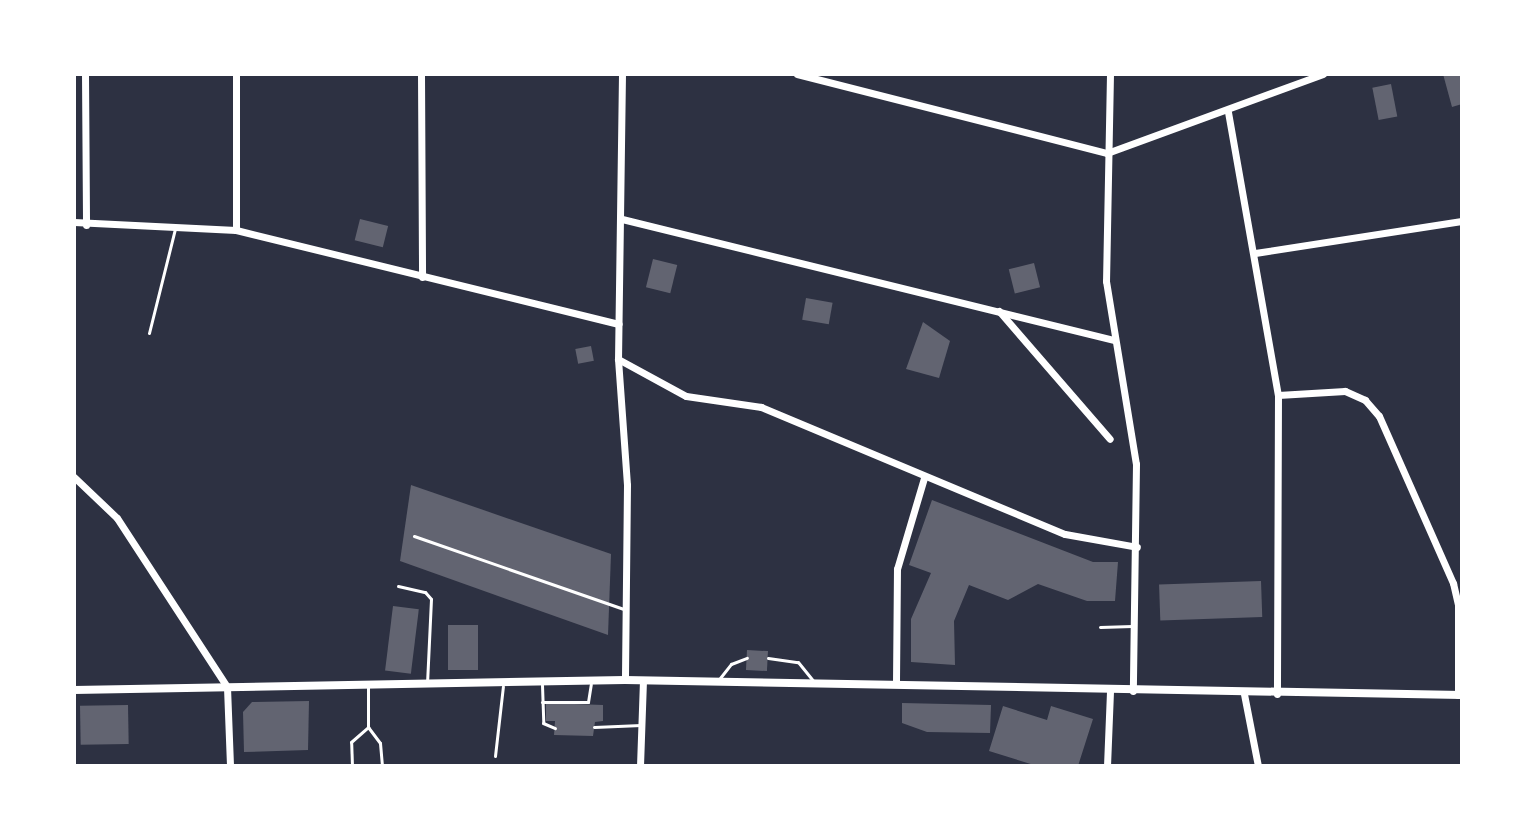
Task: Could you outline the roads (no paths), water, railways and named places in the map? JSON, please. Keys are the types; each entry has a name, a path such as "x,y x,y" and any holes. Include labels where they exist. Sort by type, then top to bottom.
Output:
{"street":[{"path":"85,74 86,225"},
{"path":"236,74 236,230"},
{"path":"421,74 422,277"},
{"path":"622,74 618,359 627,485 625,680"},
{"path":"797,74 1107,153 1228,112 1323,74"},
{"path":"1110,74 1106,281 1135,447 1137,547 1133,691"},
{"path":"1228,112 1278,395 1277,694"},
{"path":"622,219 1114,340"},
{"path":"1255,253 1462,221"},
{"path":"74,222 86,225 236,230 619,324"},
{"path":"998,310 1110,439"},
{"path":"618,359 686,396 752,404 1065,534 1137,547"},
{"path":"74,690 643,680 896,682 1244,694 1460,695 1460,605 1445,562 1372,406 1345,391 1278,395"},
{"path":"74,477 117,518 227,687 230,766"},
{"path":"896,682 897,569 924,478"},
{"path":"640,766 643,680"},
{"path":"1107,766 1110,691"},
{"path":"1244,694 1258,766"}],"lane":[{"path":"149,333 175,229"},
{"path":"414,536 626,610"},
{"path":"398,586 425,592 431,599 427,683"},
{"path":"1100,627 1136,626"},
{"path":"718,681 731,664 747,658"},
{"path":"768,658 798,662 814,682"},
{"path":"542,702 588,702 591,680"},
{"path":"542,681 543,725 555,728"},
{"path":"495,756 503,682"},
{"path":"368,685 368,727 380,743 382,766"},
{"path":"594,727 641,725"},
{"path":"352,766 351,742 368,727"}]}
